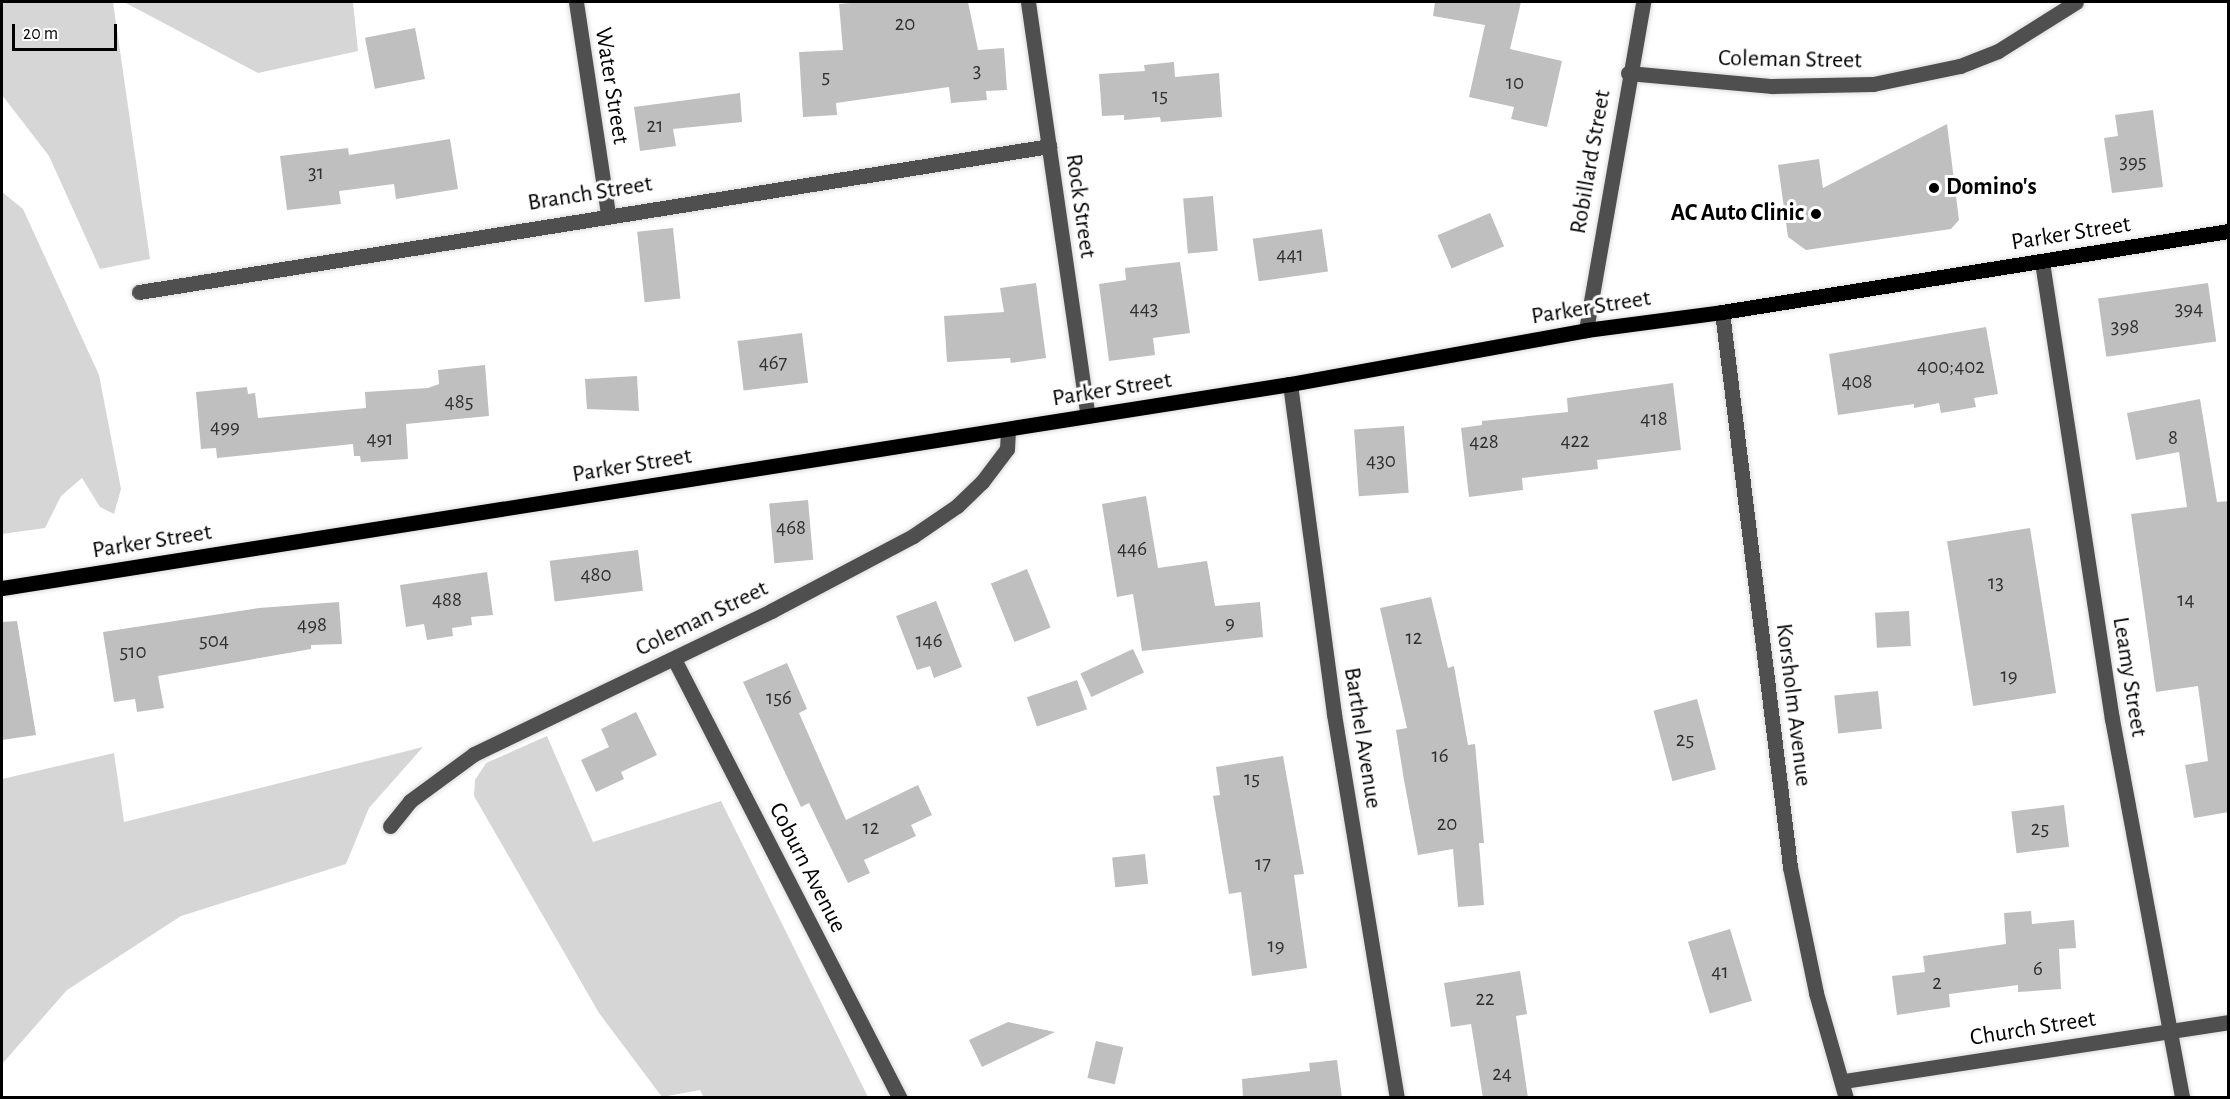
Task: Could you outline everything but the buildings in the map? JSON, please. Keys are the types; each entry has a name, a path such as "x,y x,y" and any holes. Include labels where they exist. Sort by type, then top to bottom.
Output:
{"main road":[{"name":"Parker Street","path":"2,588 1290,384 1586,330 1722,312 2229,231"}],"street":[{"name":"Water Street","path":"576,2 608,214"},
{"name":"Rock Street","path":"1028,2 1088,416"},
{"name":"Robillard Street","path":"1586,330 1628,73 1643,2"},
{"name":"Coleman Street","path":"1628,73 1772,86 1873,84 1960,66 1998,51 2076,2"},
{"name":"Branch Street","path":"139,292 608,214 1049,146"},
{"name":"Leamy Street","path":"2042,262 2112,719 2173,1030 2182,1098"},
{"name":"Korsholm Avenue","path":"1722,312 1790,867 1816,993 1844,1082 1846,1098"},
{"name":"Barthel Avenue","path":"1290,384 1334,714 1397,1098"},
{"name":"Coleman Street","path":"390,826 410,801 474,754 674,659 922,530 957,506 982,482 1007,449 1008,429"},
{"name":"Coburn Avenue","path":"674,659 900,1098"},
{"name":"Church Street","path":"1844,1082 2229,1022"}],"shaded area":[{"path":"2,2 113,2 150,259 100,269 49,156 2,95"},
{"path":"124,2 353,2 358,51 258,73"},
{"path":"2,192 23,209 99,375 121,489 114,514 100,507 82,478 61,496 45,528 2,534"},
{"path":"547,736 593,842 721,801 868,1097 704,1098 700,1090 662,1097 599,1013 474,796 475,780 486,763"},
{"path":"423,747 369,808 346,864 181,916 67,990 2,1064 2,779 114,753 124,822"}],"place":[{"name":"Domino's","path":"1934,188"},
{"name":"AC Auto Clinic","path":"1816,214"}]}
